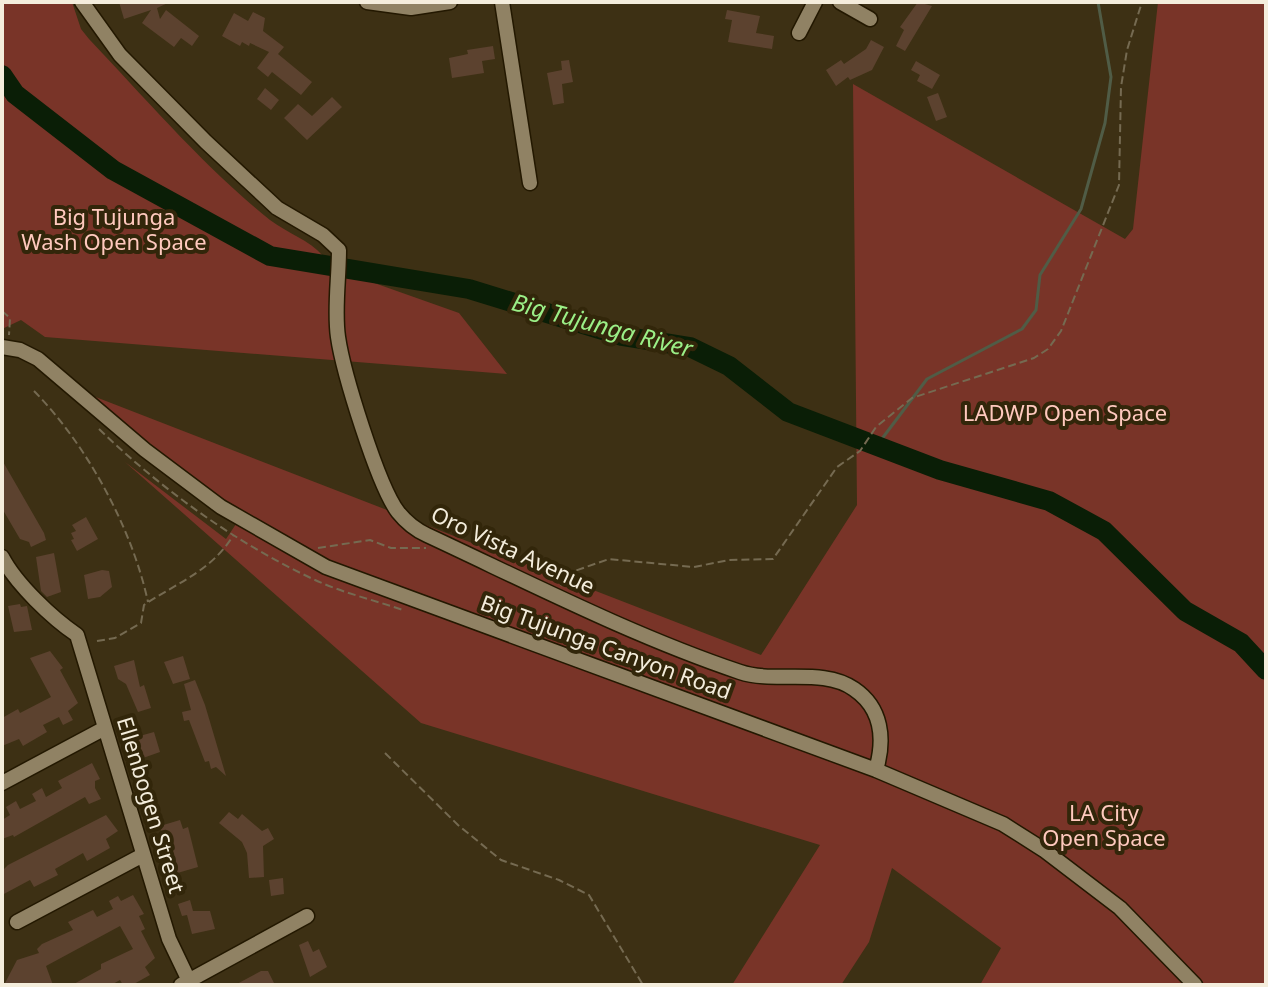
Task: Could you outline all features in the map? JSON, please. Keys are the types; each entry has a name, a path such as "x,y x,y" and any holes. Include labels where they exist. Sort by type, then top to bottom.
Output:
{"street":[{"name":"Oro Vista Avenue","path":"82,2 120,55 206,142 277,208 323,235 339,250 337,335 378,472 399,513 417,530 557,597 743,673 778,680 822,679 851,686 872,706 878,719 881,745 876,770"},
{"path":"367,2 424,8 450,2"},
{"path":"502,2 530,183"},
{"path":"799,33 815,2"},
{"path":"840,2 870,19"},
{"name":"Big Tujunga Canyon Road","path":"6,348 38,359 184,481 297,552 341,572 876,770 1003,824 1044,850 1120,908 1195,985"},
{"name":"Ellenbogen Street","path":"5,564 56,622 77,635 169,939 187,984"},
{"path":"2,783 105,728"},
{"path":"17,922 143,855"},
{"path":"187,984 307,916"}],"path":[{"path":"557,597 566,574 609,559 694,567 729,560 773,559 811,509 837,467 860,451 876,427 912,398 1034,358 1048,349 1061,331 1119,185 1121,87 1127,50 1142,2"},
{"path":"2,311 10,318 6,348"},
{"path":"34,391 49,406 108,494 134,551 148,602"},
{"path":"97,641 115,638 141,623 144,619 142,609 148,602 202,572 222,553 234,534"},
{"path":"297,552 370,540 391,548 428,548 441,542"},
{"path":"385,753 458,825 501,860 559,880 589,895 643,985"}],"green space":[{"name":"Big Tujunga Wash Open Space","path":"2,2 72,2 81,29 89,39 176,132 246,200 270,220 315,248 332,274 346,273 459,313 507,374 45,337 21,320 2,329"},
{"path":"1158,2 1266,2 1266,664 1237,637 1232,639 1266,673 1266,985 980,985 1001,948 892,868 869,942 841,985 732,985 820,845 421,723 125,462 226,539 238,521 75,389 761,655 857,505 853,84 1125,239 1133,229"}],"building":[{"path":"119,2 170,2 157,8 160,19 166,10 199,36 192,46 181,38 174,47 142,23 151,10 124,19"},
{"path":"918,2 932,6 905,51 896,46 904,30 900,27"},
{"path":"727,10 760,16 756,33 774,36 772,49 728,42 732,20 725,19"},
{"path":"253,12 265,18 263,31 284,47 278,54 312,82 301,95 272,72 268,77 257,68 269,52 250,43 249,46 242,42 240,46 222,36 234,13 248,21"},
{"path":"871,40 884,47 872,70 850,80 848,77 836,86 826,70 841,60 844,64 866,49"},
{"path":"493,46 495,59 482,61 484,73 452,78 449,58 468,54 467,50"},
{"path":"569,60 573,82 562,84 564,103 553,105 547,73 562,70 561,61"},
{"path":"916,61 940,75 932,89 917,81 920,75 911,70"},
{"path":"265,88 279,100 271,110 257,99"},
{"path":"938,93 947,117 936,121 927,97"},
{"path":"332,97 342,107 307,140 284,118 298,104 312,116"},
{"path":"2,460 44,533 46,540 31,547 29,542 20,539 3,510"},
{"path":"86,517 98,539 77,551 71,540 74,539 71,533 76,531 72,525"},
{"path":"54,553 61,592 47,597 41,591 36,557"},
{"path":"109,571 112,587 100,597 88,599 84,575"},
{"path":"20,604 21,607 27,606 32,630 14,632 8,606"},
{"path":"50,651 63,668 60,670 78,703 68,711 73,720 63,725 59,717 43,725 47,732 23,746 19,739 2,746 2,718 18,709 20,713 51,697 30,658"},
{"path":"183,656 190,679 173,684 164,662"},
{"path":"134,660 140,687 144,685 151,708 138,712 126,684 118,679 114,666"},
{"path":"195,680 226,776 216,767 211,769 209,761 205,762 189,720 184,721 182,712 191,710 184,684"},
{"path":"154,732 160,752 143,758 136,737"},
{"path":"92,763 100,779 95,781 95,788 101,799 89,804 85,797 14,837 2,839 2,820 10,815 6,807 16,801 20,809 36,801 32,794 42,788 46,797 62,788 58,781"},
{"path":"229,812 238,819 242,814 262,831 268,828 274,839 263,846 264,877 249,878 247,853 242,842 219,823"},
{"path":"106,815 118,831 106,839 110,848 87,861 83,853 55,869 58,875 34,887 30,880 2,895 2,871 8,865"},
{"path":"180,820 183,829 188,827 198,867 174,874 160,826"},
{"path":"283,878 284,894 271,896 269,880"},
{"path":"133,895 144,914 139,916 145,929 141,931 155,958 145,967 150,975 132,985 123,985 120,980 111,985 72,985 101,969 101,964 133,949 120,926 46,966 53,985 4,985 17,960 39,953 37,949 42,944 73,930 68,922 93,910 97,917 113,909 109,901 118,896 121,901"},
{"path":"190,900 193,911 210,911 215,929 192,934 187,915 182,916 178,904"},
{"path":"308,941 313,952 319,949 327,967 310,977 299,945"},
{"path":"261,971 268,971 275,985 235,985"}],"waterway":[{"path":"878,444 927,379 1022,329 1036,310 1040,275 1081,209 1105,123 1111,77 1098,2"},
{"name":"Big Tujunga River","path":"2,75 15,94 113,170 270,256 469,289 622,336 690,347 729,366 788,412 940,470 1049,501 1104,531 1185,611 1241,643 1266,670"}],"park label":[{"name":"LADWP Open Space","path":"1065,413"},
{"name":"LA City Open Space","path":"1104,826"}]}
